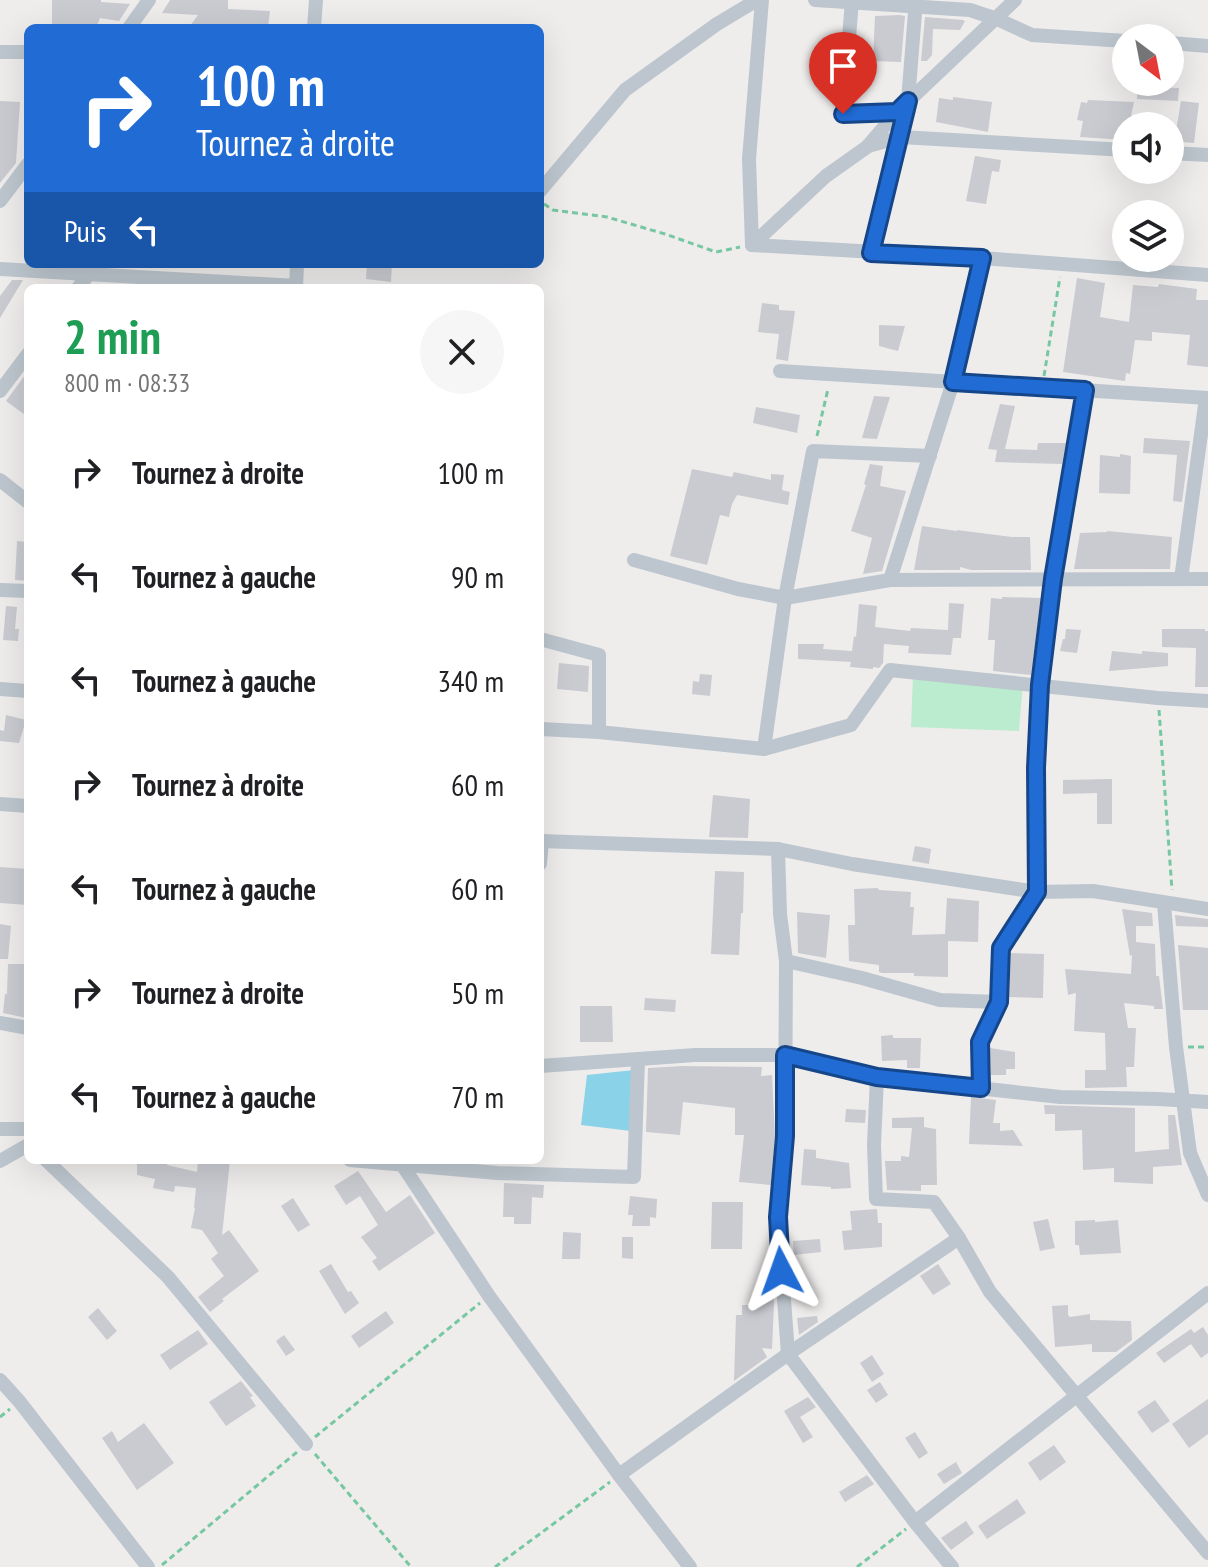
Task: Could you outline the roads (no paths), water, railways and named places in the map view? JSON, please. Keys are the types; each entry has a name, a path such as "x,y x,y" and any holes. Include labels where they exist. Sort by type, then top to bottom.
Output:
{"street":[{"path":"132,24 149,0"},
{"path":"314,24 316,0"},
{"path":"544,186 625,90 717,24 759,0"},
{"path":"752,245 749,159 759,0"},
{"path":"815,0 916,3 970,10 1032,35 1112,40"},
{"path":"752,245 826,176 867,147 902,106 1015,0"},
{"path":"852,1 843,114 902,106"},
{"path":"871,253 901,137 902,106 916,3"},
{"path":"1184,44 1208,46"},
{"path":"0,52 24,52"},
{"path":"867,147 901,137 1112,149"},
{"path":"1184,154 1208,155"},
{"path":"0,201 24,169"},
{"path":"752,245 1208,275"},
{"path":"890,580 953,382 982,258"},
{"path":"0,269 245,284"},
{"path":"82,284 92,275"},
{"path":"92,275 107,284"},
{"path":"0,391 24,359"},
{"path":"780,371 1207,398 1181,579"},
{"path":"981,1088 980,1042 999,1002 1001,948 1037,892 1036,768 1040,685 1053,579 1085,390"},
{"path":"764,749 785,598 813,451 930,456"},
{"path":"2,483 24,499"},
{"path":"634,560 738,589 785,598 890,580 1208,579"},
{"path":"0,590 24,591"},
{"path":"544,640 599,655 599,732"},
{"path":"544,729 764,749 851,725 890,670 1208,701"},
{"path":"0,689 24,691"},
{"path":"0,804 24,806"},
{"path":"544,841 778,849 852,864 1037,892 1093,891 1208,909"},
{"path":"778,849 780,914 786,961 785,1136 778,1217 788,1354 952,1567"},
{"path":"1169,904 1176,1047 1183,1101 1190,1153 1208,1195"},
{"path":"786,961 940,1000 999,1002"},
{"path":"0,1023 24,1027"},
{"path":"544,1066 695,1055 785,1055 877,1077 1060,1097 1208,1102"},
{"path":"418,1164 497,1173 634,1177 638,1060"},
{"path":"877,1077 874,1145 876,1199 934,1202 990,1292 1208,1553"},
{"path":"0,1129 24,1129"},
{"path":"0,1161 24,1147"},
{"path":"50,1164 168,1277 306,1444"},
{"path":"401,1164 489,1296 690,1567"},
{"path":"619,1475 788,1354 959,1238"},
{"path":"915,1522 1208,1293"},
{"path":"0,1380 148,1567"}],"water":[{"path":"634,1070 631,1131 581,1125 587,1075"}]}
